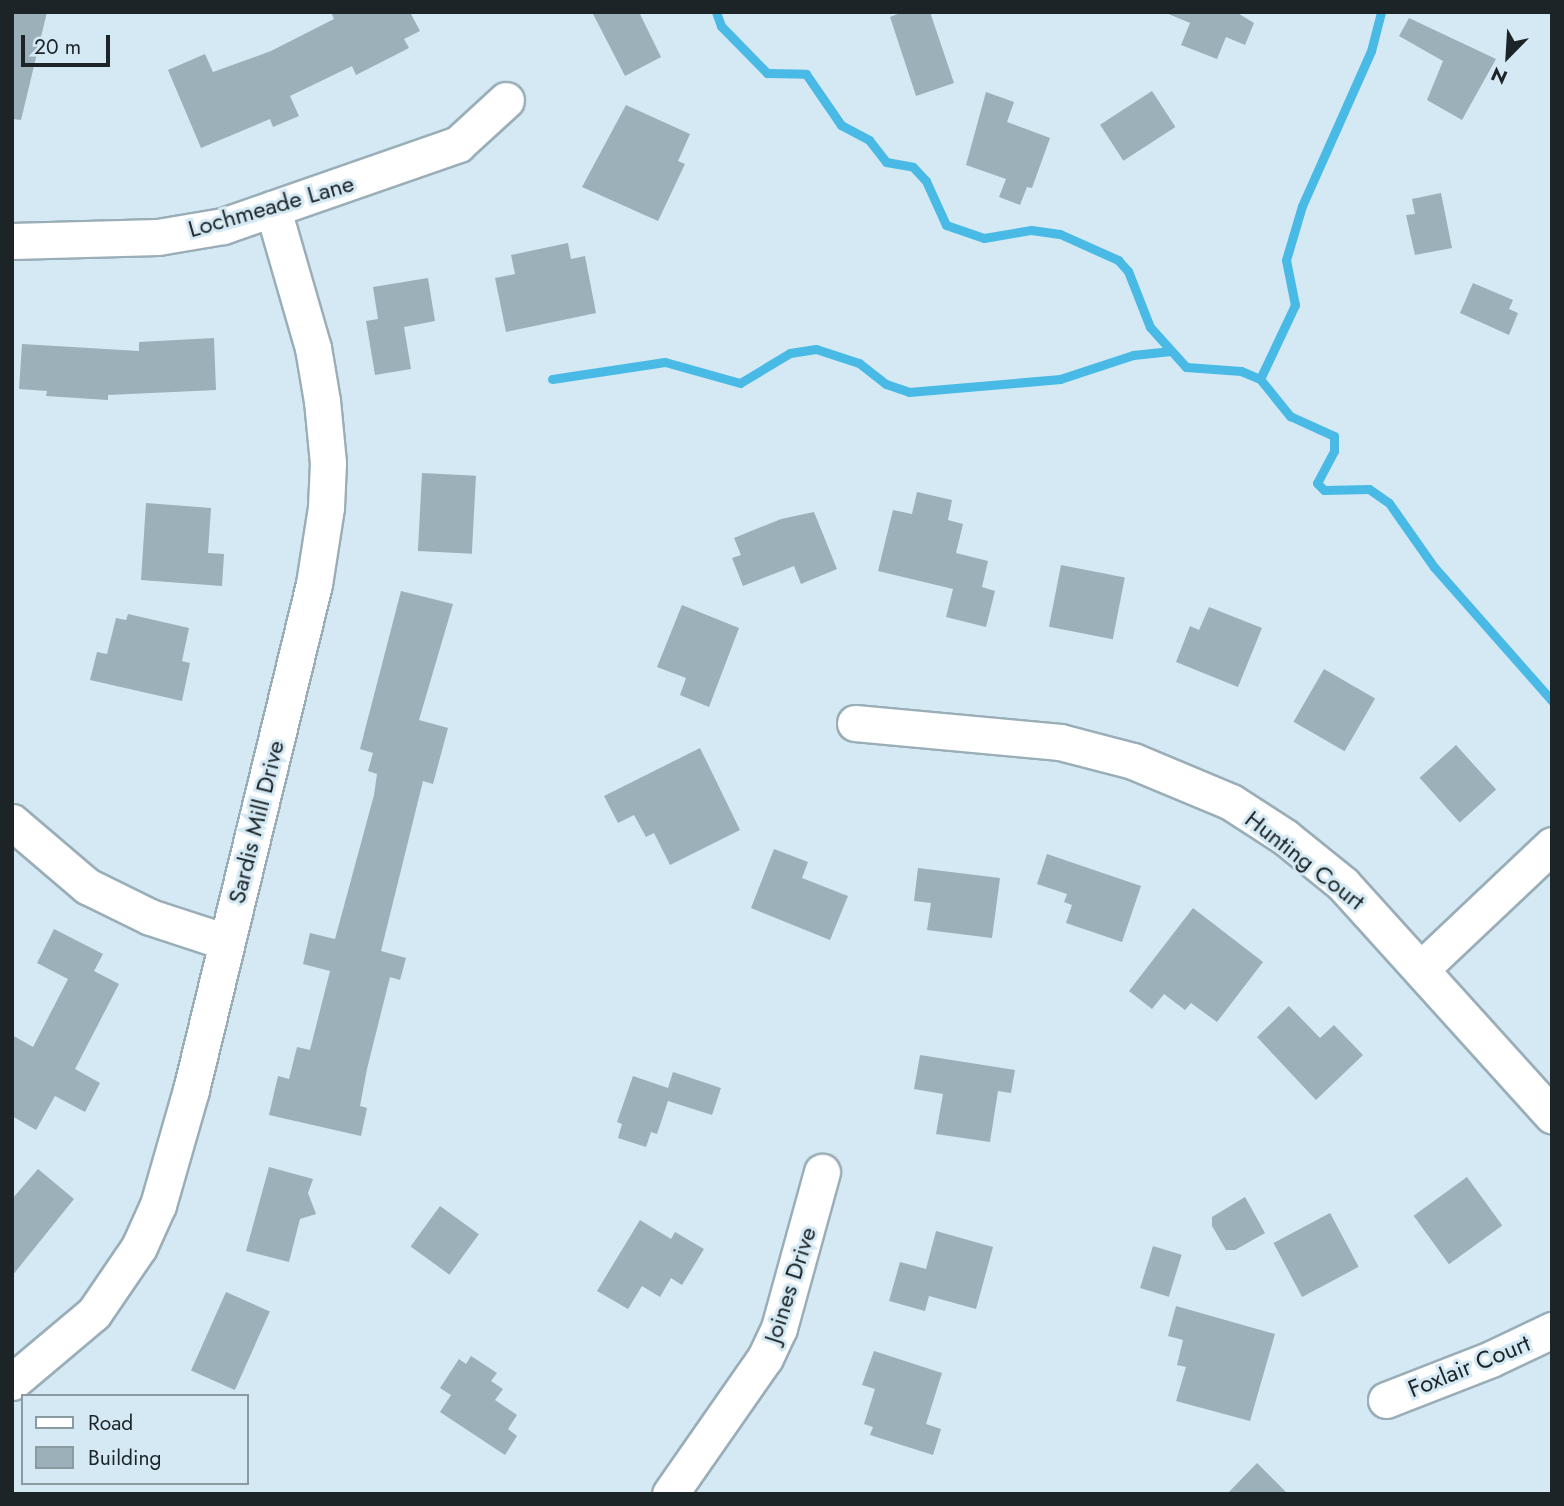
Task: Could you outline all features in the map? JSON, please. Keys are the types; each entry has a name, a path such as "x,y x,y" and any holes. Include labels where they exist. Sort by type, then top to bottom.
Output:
{"street":[{"name":"Lochmeade Lane","path":"12,241 158,237 223,226 458,144 506,100"},
{"name":"Sardis Mill Drive","path":"12,1382 94,1313 139,1247 169,1172 314,583 326,508 328,463 313,348 272,209"},
{"name":"Hunting Court","path":"855,723 1060,743 1133,761 1219,797 1285,838 1343,884 1422,968 1552,1115"},
{"path":"12,822 87,886 150,917 226,942"},
{"path":"1422,968 1552,845"},
{"name":"Joines Drive","path":"670,1494 765,1358 779,1328 822,1172"},
{"name":"Foxlair Court","path":"1386,1400 1502,1355 1552,1330"}],"building":[{"path":"12,12 47,12 21,120 12,119"},
{"path":"331,12 410,12 420,31 404,39 409,48 356,75 352,66 290,96 299,116 273,127 270,119 201,148 168,70 205,54 213,72 271,51 334,19"},
{"path":"592,12 639,12 661,57 625,76"},
{"path":"903,12 930,12 954,83 916,96 890,17"},
{"path":"1236,12 1254,23 1245,45 1226,37 1217,59 1181,45 1190,23 1166,13"},
{"path":"1409,18 1496,59 1462,120 1427,100 1443,61 1399,36"},
{"path":"1152,91 1175,127 1123,161 1100,125"},
{"path":"986,92 1014,102 1007,122 1050,138 1032,188 1027,187 1020,205 999,197 1006,179 966,165"},
{"path":"626,105 690,134 678,161 685,164 658,221 582,187"},
{"path":"1441,193 1452,248 1415,255 1406,215 1415,214 1412,199"},
{"path":"568,243 571,259 585,256 596,313 506,332 495,278 515,274 511,255"},
{"path":"428,278 435,321 404,327 411,369 375,375 366,321 378,319 373,287"},
{"path":"1473,283 1513,300 1509,309 1518,313 1509,335 1460,313"},
{"path":"214,338 216,390 108,395 108,400 46,396 47,391 19,389 22,344 139,351 139,342"},
{"path":"422,473 476,476 472,554 418,551"},
{"path":"917,492 952,500 948,520 963,524 956,553 988,561 982,587 995,591 986,627 946,617 953,589 878,571 893,510 912,514"},
{"path":"146,503 211,508 208,553 224,554 222,586 141,580"},
{"path":"814,512 837,569 801,584 794,566 743,586 732,558 741,555 734,538 781,519"},
{"path":"1061,565 1125,577 1113,639 1049,627"},
{"path":"401,591 453,604 419,720 448,728 433,784 423,781 381,951 406,958 400,980 390,977 360,1106 367,1108 361,1136 269,1115 278,1076 289,1079 297,1047 310,1050 330,971 303,964 310,933 335,939 374,795 377,774 368,771 373,753 360,749"},
{"path":"682,605 739,628 709,707 680,695 686,678 657,667"},
{"path":"1209,607 1262,628 1238,687 1176,662 1190,626 1199,630"},
{"path":"128,614 189,628 182,661 190,663 182,701 90,680 97,652 107,654 116,618 126,620"},
{"path":"1324,669 1375,698 1345,751 1294,722"},
{"path":"1456,745 1496,790 1460,822 1420,778"},
{"path":"700,748 740,830 670,865 654,833 646,837 634,815 618,823 604,796"},
{"path":"774,849 808,862 802,878 848,896 830,940 751,908"},
{"path":"1047,854 1141,886 1122,942 1066,923 1072,905 1064,902 1067,894 1037,884"},
{"path":"918,868 1000,878 992,938 927,930 931,903 914,901"},
{"path":"1193,908 1263,962 1217,1022 1191,1003 1185,1010 1164,994 1152,1009 1129,991"},
{"path":"54,929 103,954 94,971 119,984 75,1069 100,1083 85,1112 55,1096 36,1130 12,1116 12,1035 33,1047 68,979 37,963"},
{"path":"1289,1006 1320,1038 1334,1025 1363,1055 1316,1100 1257,1037"},
{"path":"920,1055 1015,1070 1011,1093 998,1091 990,1142 936,1134 943,1094 914,1089"},
{"path":"673,1072 721,1088 712,1115 668,1101 657,1134 651,1132 646,1147 618,1138 622,1124 617,1122 633,1076 668,1088"},
{"path":"269,1167 313,1179 308,1193 316,1214 300,1219 289,1262 246,1251"},
{"path":"38,1169 74,1199 12,1276 12,1199"},
{"path":"1467,1177 1502,1226 1449,1264 1414,1216"},
{"path":"1245,1197 1265,1233 1235,1250 1226,1250 1212,1226 1212,1217"},
{"path":"440,1206 479,1234 449,1275 411,1246"},
{"path":"1330,1213 1359,1267 1302,1297 1273,1243"},
{"path":"640,1220 671,1239 675,1232 704,1249 682,1285 671,1278 660,1297 642,1286 628,1309 597,1291"},
{"path":"936,1231 993,1247 976,1309 929,1296 925,1311 889,1301 900,1262 926,1269"},
{"path":"1153,1246 1182,1255 1169,1297 1140,1288"},
{"path":"226,1292 270,1312 235,1390 191,1371"},
{"path":"1176,1306 1275,1334 1250,1421 1176,1401 1186,1367 1177,1365 1183,1340 1168,1336"},
{"path":"874,1351 942,1373 926,1424 941,1429 933,1455 870,1435 873,1427 864,1424 875,1389 862,1385"},
{"path":"471,1356 497,1373 491,1381 503,1389 495,1400 517,1415 508,1429 517,1436 505,1455 440,1412 451,1395 440,1388 459,1359 466,1364"},
{"path":"1257,1463 1288,1494 1227,1494"}],"waterway":[{"path":"716,12 721,26 767,73 806,74 841,125 869,140 886,162 913,167 926,181 946,225 984,238 1031,230 1060,234 1118,260 1128,271 1150,327 1186,367 1241,371 1260,379 1290,416 1334,436 1334,451 1317,483 1324,490 1369,489 1389,503 1434,567 1552,701"},
{"path":"1260,379 1295,305 1286,260 1302,206 1371,51 1381,12"},
{"path":"552,379 665,362 740,383 790,353 816,349 859,363 886,384 909,392 1060,379 1133,355 1169,351"}]}
